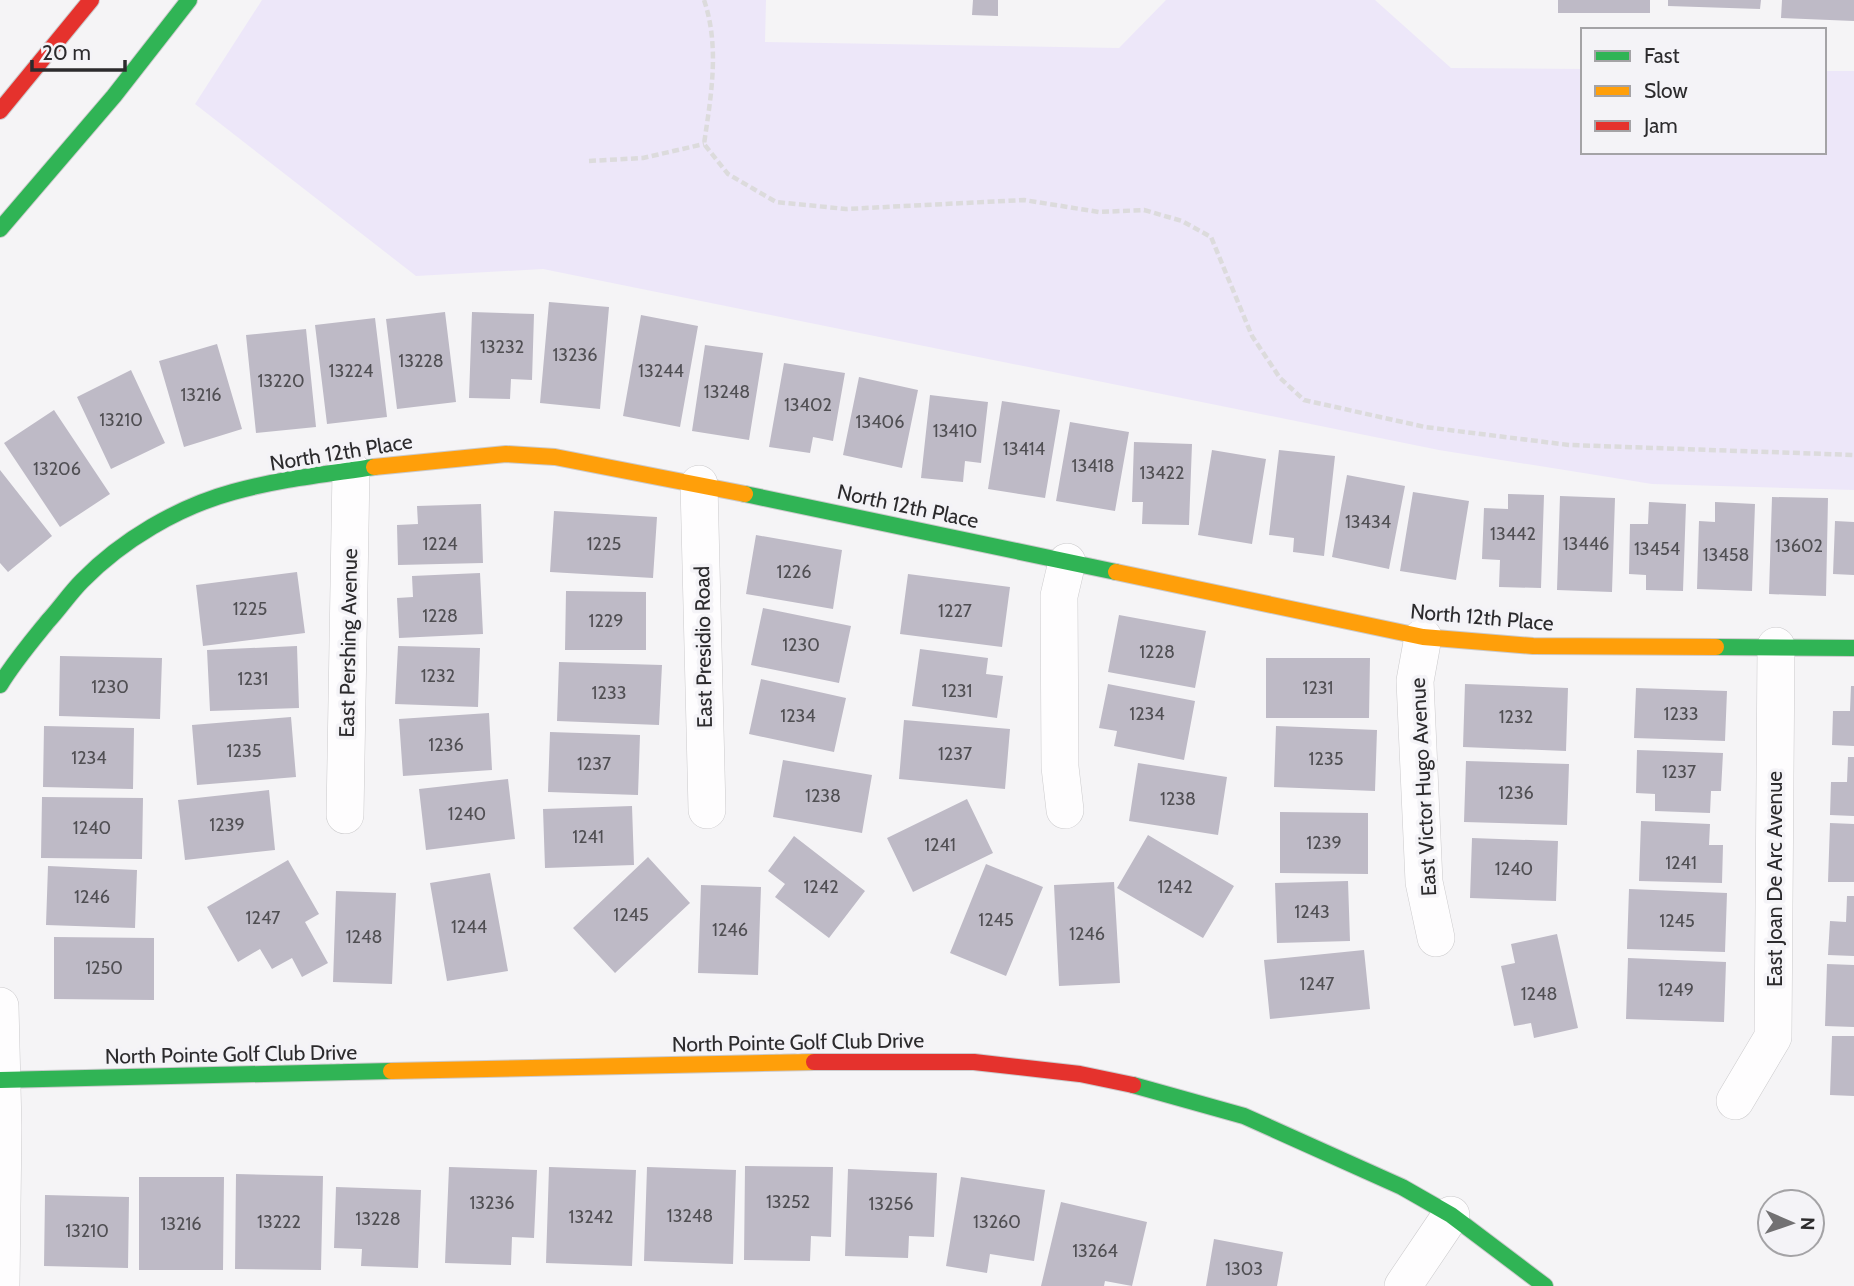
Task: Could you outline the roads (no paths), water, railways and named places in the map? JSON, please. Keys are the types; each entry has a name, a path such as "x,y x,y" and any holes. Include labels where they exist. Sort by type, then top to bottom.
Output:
{"street":[{"path":"0,111 91,0"},
{"path":"0,229 114,96 189,0"},
{"name":"North 12th Place","path":"0,685 14,662 83,580 120,549 157,524 233,492 351,470 506,454 555,457 699,484 1423,636 1533,646 1854,648"},
{"name":"East Pershing Avenue","path":"345,815 351,470"},
{"name":"East Presidio Road","path":"699,484 707,810"},
{"path":"1065,810 1060,767 1059,596 1067,562"},
{"name":"East Victor Hugo Avenue","path":"1423,636 1415,681 1424,882 1436,938"},
{"name":"East Joan De Arc Avenue","path":"1735,1101 1773,1037 1776,646"},
{"path":"0,1006 1,1286"},
{"name":"North Pointe Golf Club Drive","path":"1,1080 746,1063 974,1062 1080,1074 1152,1089 1244,1116 1326,1151 1402,1187 1451,1215 1545,1286"},
{"path":"1403,1286 1451,1215"}]}
